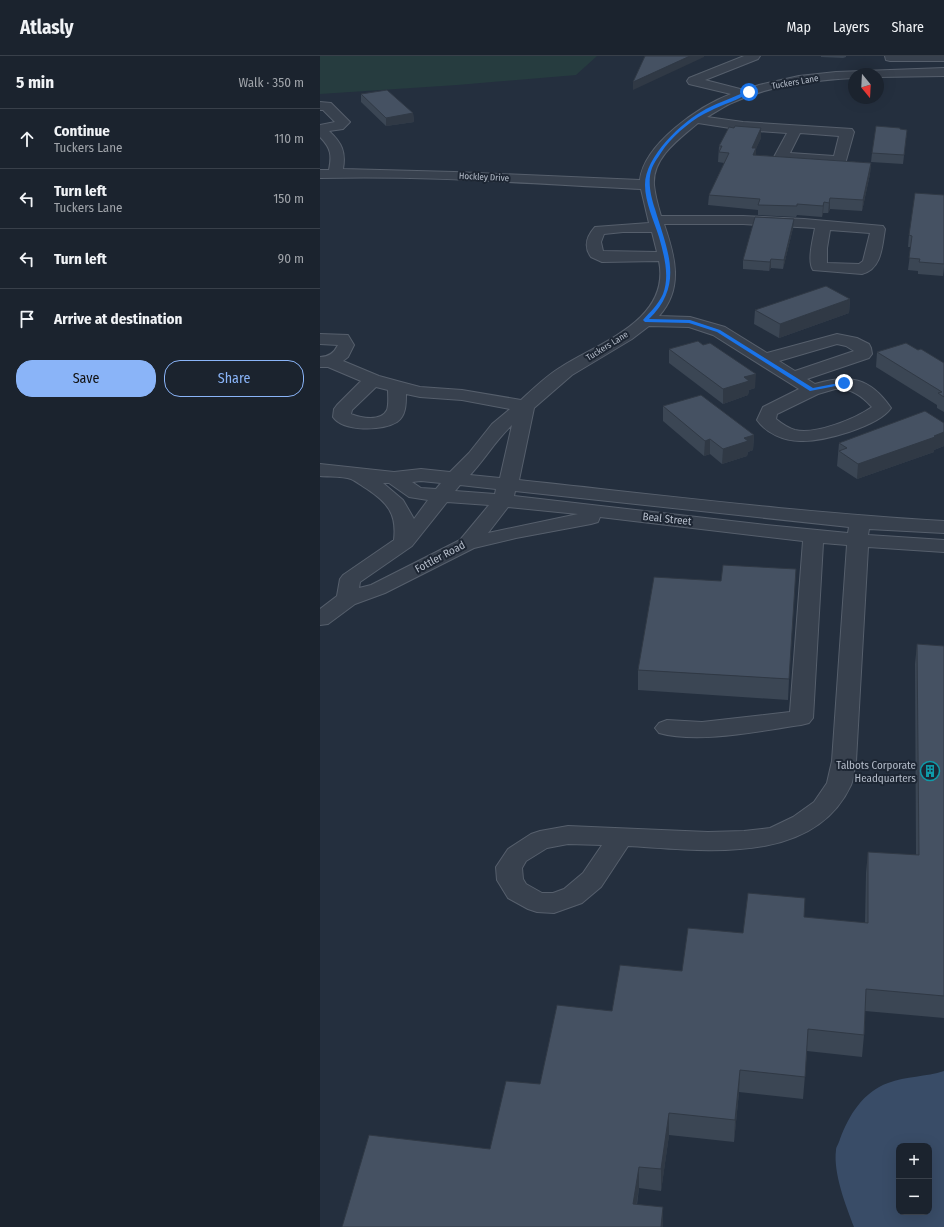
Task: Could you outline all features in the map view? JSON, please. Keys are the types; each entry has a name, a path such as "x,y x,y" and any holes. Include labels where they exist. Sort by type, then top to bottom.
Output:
{"street":[{"path":"890,56 944,57"},
{"path":"890,56 902,72"},
{"path":"744,94 693,81 755,66"},
{"name":"Tuckers Lane","path":"454,480 478,456 495,432 564,372 632,331 658,308 666,293 668,276 667,256 656,224 647,184 650,168 658,154 682,128 706,111 744,94 755,66 802,80 841,74 944,72"},
{"path":"320,106 326,106 343,122 338,126 320,129"},
{"path":"694,119 736,125 847,132 840,160 781,157 796,129"},
{"path":"320,129 333,143 339,155 335,173"},
{"name":"Hockley Drive","path":"320,174 446,175 647,184"},
{"path":"667,256 602,257 596,254 593,247 595,235 600,230 656,224 743,220 823,225"},
{"path":"645,320 690,322 718,331 812,390 844,383 862,389 876,399 882,408 875,414 853,424 813,435 793,436 777,429 766,420 769,411 812,390"},
{"path":"320,339 342,339 346,345 342,353 325,362"},
{"path":"765,360 837,339 852,342 863,348 863,354 793,378"},
{"path":"325,362 373,380 397,387 420,392 462,395 525,406 512,472 505,492"},
{"path":"373,380 343,409 342,417 358,423 378,423 391,418 397,408 397,387"},
{"name":"Beal Street","path":"320,470 394,478 421,476 454,480 505,492 618,514 813,535 944,527"},
{"path":"355,474 376,487 398,507 404,517 404,542"},
{"name":"Beal Street","path":"394,478 416,493 441,496 505,492 859,531 944,546"},
{"path":"346,599 350,579 404,542 454,480"},
{"name":"Fottler Road","path":"320,619 346,599 378,589 467,544 486,523 505,492"},
{"path":"467,544 524,530 584,518 618,514"},
{"path":"620,839 708,841 744,840 774,836 802,823 823,808 839,784 844,760 859,531"},
{"path":"667,728 702,730 801,718 813,535"}],"green space":[{"path":"320,56 597,56 576,75 320,94"}],"water":[{"path":"944,1071 944,1227 854,1227 838,1179 836,1169 836,1148 848,1121 864,1098 879,1087 902,1079"}],"building":[{"path":"645,56 690,56 633,82"},
{"path":"387,90 413,113 386,118 361,94"},
{"path":"735,126 761,128 752,148 756,148 753,155 871,163 863,200 830,198 829,203 824,202 823,206 797,204 797,206 758,205 760,199 709,195 729,153 719,152 722,146 719,146 729,127 734,128"},
{"path":"876,126 907,130 904,155 872,153"},
{"path":"915,193 944,195 944,264 919,262 920,259 909,258 912,236 909,235"},
{"path":"755,217 794,219 784,260 771,259 770,262 743,260"},
{"path":"826,286 850,299 780,324 755,310"},
{"path":"698,341 703,345 710,343 756,374 744,377 749,381 723,389 669,349"},
{"path":"906,343 918,350 921,349 944,363 944,397 938,393 942,392 877,352"},
{"path":"701,395 754,435 744,438 748,441 723,449 710,439 705,441 663,406"},
{"path":"925,411 944,423 944,432 934,436 935,437 858,464 839,451 847,448 839,443"},
{"path":"723,565 796,569 789,679 638,670 654,577 721,581"},
{"path":"917,644 944,646 944,996 866,989 864,1035 808,1029 805,1077 740,1070 735,1120 669,1113 661,1169 639,1167 633,1204 663,1207 661,1227 342,1227 369,1135 490,1149 506,1081 540,1084 557,1005 612,1011 620,965 682,971 688,928 743,933 748,893 805,898 804,917 868,923 868,852 919,855"}],"place":[{"name":"Talbots Corporate Headquarters","path":"930,771"}],"route":[{"path":"749,92 706,111 682,128 664,146 650,168 647,184 655,220 667,256 668,276 666,293 658,308 645,320 690,322 718,331 749,349 812,390 844,383"}]}
